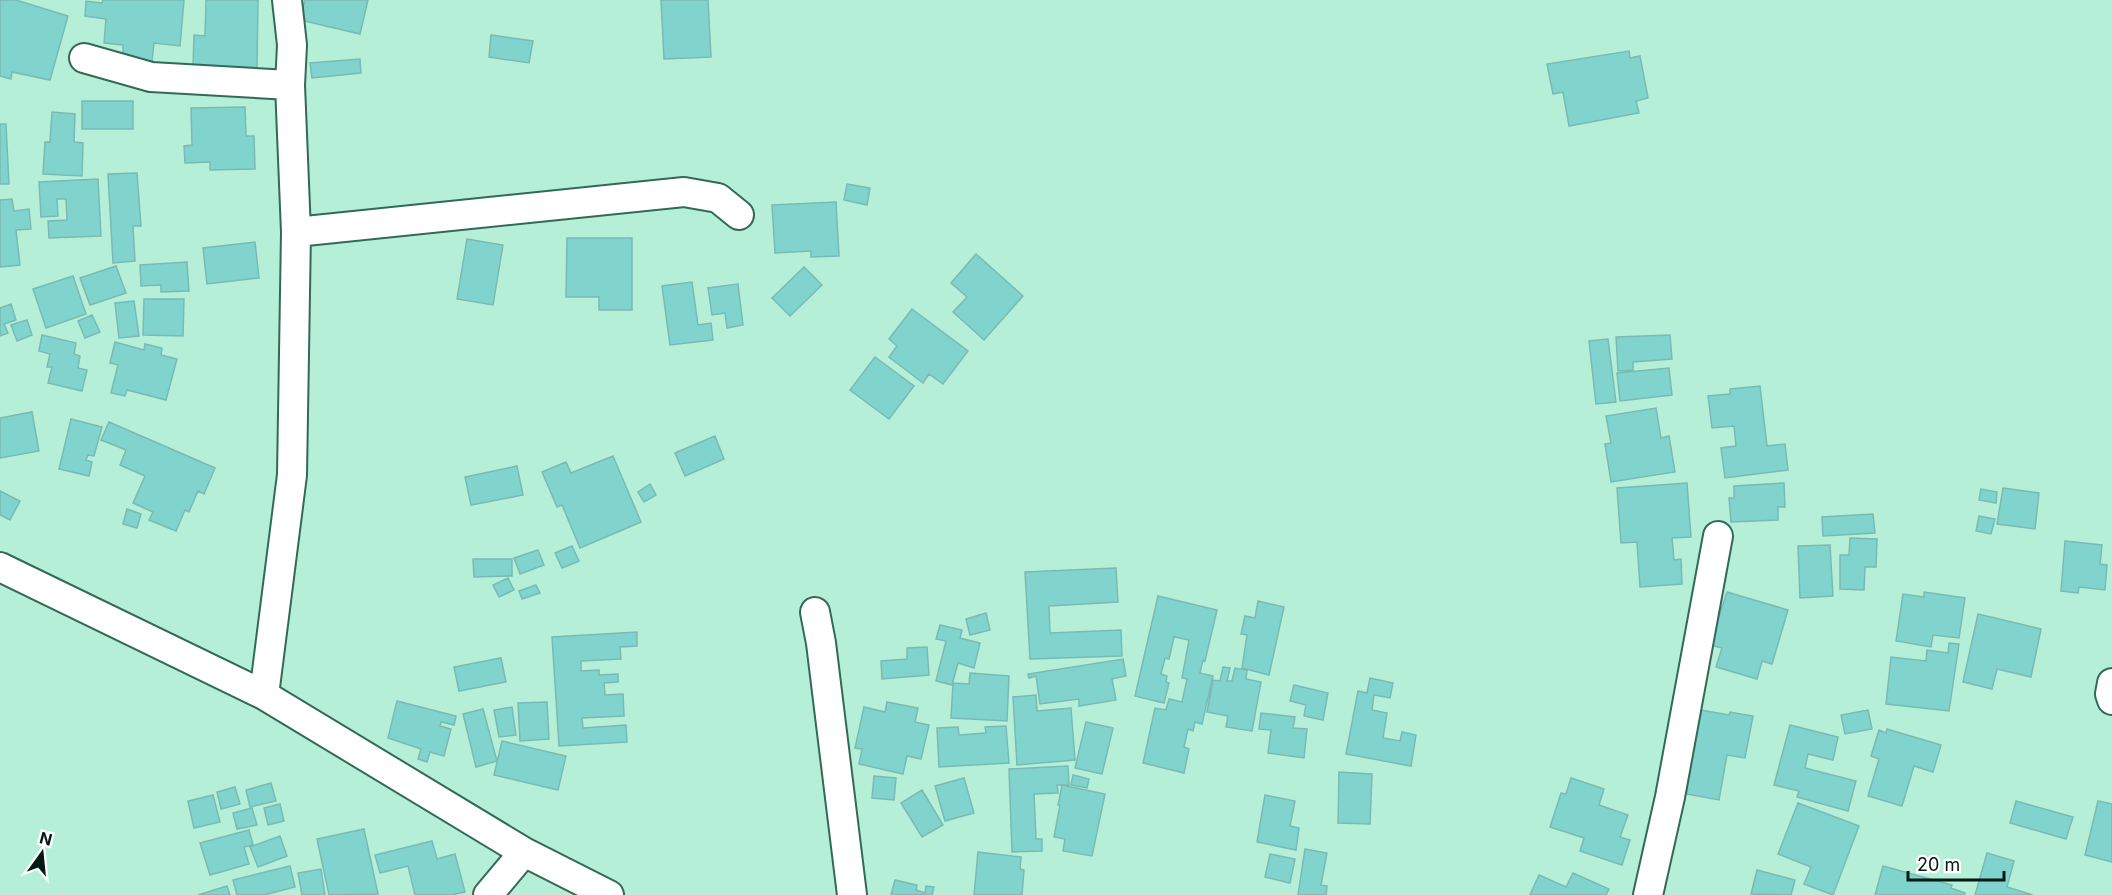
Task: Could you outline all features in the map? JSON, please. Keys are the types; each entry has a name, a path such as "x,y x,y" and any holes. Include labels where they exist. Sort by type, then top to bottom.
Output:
{"street":[{"path":"264,695 292,475 296,232 290,84 292,45 287,0"},
{"path":"84,58 151,77 290,84"},
{"path":"296,232 684,192 718,198 739,215"},
{"path":"1648,895 1670,796 1718,536"},
{"path":"0,567 264,695 524,852 609,895"},
{"path":"814,612 821,643 852,895"},
{"path":"2112,683 2110,694 2112,700"},
{"path":"488,895 524,852"}],"building":[{"path":"0,0 16,0 68,16 50,80 12,72 11,79 0,76"},
{"path":"103,0 184,0 180,46 154,43 152,61 123,58 123,45 104,43 106,19 85,16 86,1 102,3"},
{"path":"206,0 258,0 257,69 193,67 194,35 205,36"},
{"path":"305,0 368,0 360,34 300,20"},
{"path":"661,0 708,0 711,57 664,59"},
{"path":"491,35 533,41 529,63 489,57"},
{"path":"1629,51 1630,58 1640,56 1648,98 1636,101 1639,113 1569,126 1563,92 1553,94 1547,64"},
{"path":"360,59 361,73 312,78 310,63"},
{"path":"82,101 133,101 133,129 82,129"},
{"path":"245,107 246,136 254,136 255,169 210,170 210,162 185,163 184,146 192,145 191,108"},
{"path":"52,112 75,114 74,142 83,143 82,176 43,174 45,142 50,142"},
{"path":"0,124 6,124 9,184 0,184"},
{"path":"137,173 141,226 133,226 135,261 113,263 108,174"},
{"path":"98,179 101,236 49,238 48,221 67,220 66,199 57,199 58,216 41,217 39,182"},
{"path":"847,184 870,188 867,205 844,200"},
{"path":"12,199 14,211 29,209 31,229 16,230 20,265 0,267 0,200"},
{"path":"836,202 839,256 811,257 811,251 775,253 772,205"},
{"path":"567,238 632,238 632,310 599,310 599,297 566,297"},
{"path":"467,239 503,245 493,305 457,299"},
{"path":"255,242 259,278 207,284 203,248"},
{"path":"976,254 1023,296 984,340 953,312 967,297 951,283"},
{"path":"187,262 189,291 161,292 161,285 141,286 140,265"},
{"path":"116,266 126,293 90,305 80,278"},
{"path":"804,267 822,285 790,316 772,298"},
{"path":"73,276 86,314 46,328 33,289"},
{"path":"692,282 698,325 711,323 713,340 670,345 662,286"},
{"path":"738,284 743,325 727,328 725,313 712,315 708,288"},
{"path":"144,299 184,299 183,336 143,335"},
{"path":"134,301 139,336 119,338 115,303"},
{"path":"11,304 16,320 4,324 8,333 0,336 0,308"},
{"path":"912,309 968,351 943,384 929,374 923,383 889,357 897,346 889,339"},
{"path":"92,315 100,332 85,338 78,321"},
{"path":"27,320 32,335 17,341 11,325"},
{"path":"42,335 76,343 74,354 80,356 78,368 87,370 82,391 48,383 52,367 47,367 50,354 39,351"},
{"path":"1670,335 1672,359 1633,362 1633,370 1618,371 1616,337"},
{"path":"1608,339 1616,402 1596,404 1589,341"},
{"path":"115,342 144,350 145,344 162,348 161,355 177,359 166,400 127,390 125,396 111,393 118,365 110,363"},
{"path":"875,357 914,386 889,419 850,390"},
{"path":"1669,368 1672,395 1620,401 1617,373"},
{"path":"1760,386 1767,446 1785,444 1788,470 1725,478 1721,448 1736,446 1734,426 1712,428 1708,396 1730,394 1730,389"},
{"path":"1656,408 1661,438 1669,436 1675,472 1611,482 1605,444 1611,443 1606,416"},
{"path":"32,412 39,451 0,458 0,418"},
{"path":"71,419 102,427 94,456 88,455 86,460 92,462 89,476 59,469"},
{"path":"109,422 215,468 204,494 198,491 189,512 185,510 176,531 149,520 153,512 133,503 145,476 120,465 126,450 101,440"},
{"path":"715,436 724,459 685,476 675,453"},
{"path":"613,456 641,522 580,548 562,505 557,507 542,472 566,462 571,473"},
{"path":"517,466 523,495 471,505 465,477"},
{"path":"1687,483 1691,537 1672,538 1674,560 1681,559 1682,584 1640,587 1637,542 1621,543 1617,488"},
{"path":"1784,483 1785,507 1778,507 1778,520 1731,522 1729,498 1734,498 1734,486"},
{"path":"650,484 656,495 644,502 638,492"},
{"path":"2003,488 2039,493 2035,529 1997,524"},
{"path":"1981,489 1997,492 1996,503 1979,500"},
{"path":"0,491 20,501 10,520 0,515"},
{"path":"127,509 141,514 137,528 123,524"},
{"path":"1873,514 1875,533 1823,536 1822,517"},
{"path":"1979,516 1995,519 1991,534 1976,531"},
{"path":"1850,538 1877,539 1876,567 1865,567 1864,590 1840,589 1840,555 1849,555"},
{"path":"2065,541 2102,545 2100,564 2107,565 2105,590 2079,587 2078,593 2061,591"},
{"path":"1830,545 1833,596 1800,598 1798,546"},
{"path":"572,546 579,561 562,568 555,553"},
{"path":"538,550 544,565 520,574 514,558"},
{"path":"473,559 512,559 512,576 474,577"},
{"path":"1116,568 1118,602 1049,606 1050,633 1121,630 1122,656 1030,659 1025,572"},
{"path":"508,578 514,590 499,597 493,585"},
{"path":"536,585 540,593 522,599 519,591"},
{"path":"1727,592 1788,610 1772,664 1762,661 1757,679 1716,667 1722,648 1710,645"},
{"path":"1924,592 1965,598 1959,638 1933,635 1931,647 1896,641 1903,594 1924,597"},
{"path":"1158,596 1217,610 1200,673 1213,676 1202,724 1195,722 1193,731 1188,729 1184,747 1189,749 1184,773 1143,763 1155,708 1166,710 1169,699 1182,702 1187,679 1182,678 1189,640 1174,637 1169,659 1165,658 1161,674 1167,676 1166,682 1169,683 1164,703 1135,696"},
{"path":"1258,601 1284,607 1269,675 1242,668 1247,635 1241,634 1245,616 1255,618"},
{"path":"986,613 990,630 970,635 966,619"},
{"path":"1978,614 2041,629 2031,677 1997,669 1992,689 1963,682"},
{"path":"940,625 962,630 960,638 980,643 974,668 958,663 952,685 936,681 946,641 936,639"},
{"path":"637,632 637,646 620,647 621,659 581,661 581,671 599,670 599,675 618,674 618,682 604,683 605,695 623,694 624,716 582,718 583,728 626,725 627,742 559,746 552,637"},
{"path":"1949,643 1959,644 1949,711 1886,704 1891,657 1926,661 1927,650 1948,653"},
{"path":"927,647 929,675 882,679 881,661 907,659 907,648"},
{"path":"501,658 506,682 459,691 454,667"},
{"path":"1123,659 1126,676 1112,679 1116,700 1079,706 1079,699 1040,704 1036,676 1029,678 1028,674"},
{"path":"1223,667 1230,668 1227,681 1232,681 1235,668 1247,670 1246,679 1261,682 1252,731 1226,727 1228,716 1207,712 1213,680 1220,681"},
{"path":"970,673 1009,676 1007,721 951,718 953,683 969,684"},
{"path":"1370,678 1393,683 1390,698 1374,695 1372,710 1387,713 1383,738 1400,741 1402,732 1416,735 1411,766 1346,754 1358,691 1367,693"},
{"path":"1294,685 1328,693 1323,720 1304,716 1306,705 1290,701"},
{"path":"1036,695 1037,711 1071,708 1075,760 1017,765 1013,697"},
{"path":"397,701 456,716 454,725 441,722 440,726 451,729 444,756 430,752 427,762 418,759 421,749 388,738"},
{"path":"547,702 549,739 520,741 518,703"},
{"path":"887,702 918,708 915,722 929,725 921,759 907,756 903,774 859,764 862,749 855,748 864,707 885,712"},
{"path":"512,707 516,735 499,737 494,710"},
{"path":"483,709 497,761 476,767 463,714"},
{"path":"1701,710 1753,716 1745,758 1727,755 1719,800 1686,794"},
{"path":"1868,710 1872,729 1845,734 1841,715"},
{"path":"1261,713 1295,717 1293,728 1307,729 1304,758 1268,753 1271,730 1259,729"},
{"path":"1086,722 1113,728 1102,774 1075,768"},
{"path":"1790,725 1838,737 1833,760 1808,754 1805,768 1856,781 1848,811 1797,797 1799,791 1774,785"},
{"path":"1006,726 1009,763 939,767 937,728 958,727 959,735 986,733 985,727"},
{"path":"1887,729 1941,745 1933,772 1914,766 1902,806 1868,796 1879,759 1871,756 1879,730 1886,733"},
{"path":"502,741 566,756 558,790 494,775"},
{"path":"1068,766 1069,785 1057,785 1058,793 1034,794 1036,839 1042,839 1042,851 1012,852 1009,769"},
{"path":"1339,772 1372,774 1370,824 1338,823"},
{"path":"1073,775 1089,779 1087,788 1071,785"},
{"path":"874,776 896,778 894,800 872,798"},
{"path":"964,778 974,813 945,821 935,786"},
{"path":"1571,778 1604,789 1599,805 1628,815 1620,837 1630,840 1622,865 1580,851 1584,838 1550,827 1561,793 1566,794"},
{"path":"271,783 276,801 250,807 246,790"},
{"path":"1062,785 1105,794 1092,856 1063,851 1065,839 1054,837"},
{"path":"235,787 240,804 221,809 217,792"},
{"path":"922,790 943,825 922,837 901,803"},
{"path":"213,795 220,822 194,828 188,801"},
{"path":"1265,795 1295,801 1290,826 1299,828 1296,850 1257,842"},
{"path":"2016,801 2073,817 2066,839 2010,823"},
{"path":"2098,801 2112,804 2112,862 2085,855"},
{"path":"1798,803 1859,826 1833,895 1804,884 1811,867 1778,854"},
{"path":"280,804 284,821 268,825 264,808"},
{"path":"252,808 257,825 237,829 233,813"},
{"path":"364,829 378,894 329,895 317,839"},
{"path":"249,830 253,845 244,847 249,864 210,875 200,843"},
{"path":"280,836 287,856 258,867 250,847"},
{"path":"432,841 437,859 455,854 465,892 451,895 415,895 408,866 380,873 375,855"},
{"path":"1305,849 1327,853 1321,885 1327,886 1326,895 1298,895"},
{"path":"978,852 1021,857 1020,869 1024,870 1022,895 974,895"},
{"path":"1987,853 2014,861 2007,887 2033,895 1975,895"},
{"path":"1270,854 1295,859 1290,883 1265,877"},
{"path":"290,866 295,887 264,895 237,895 233,880"},
{"path":"1883,866 1952,885 1951,888 1965,895 1875,895"},
{"path":"321,869 325,895 302,895 298,873"},
{"path":"1757,870 1795,880 1791,895 1751,894"},
{"path":"1573,873 1609,889 1606,895 1530,895 1539,875 1566,887"},
{"path":"895,880 917,885 916,890 925,893 926,886 934,887 932,895 891,895"},
{"path":"227,886 230,895 198,895"}]}
